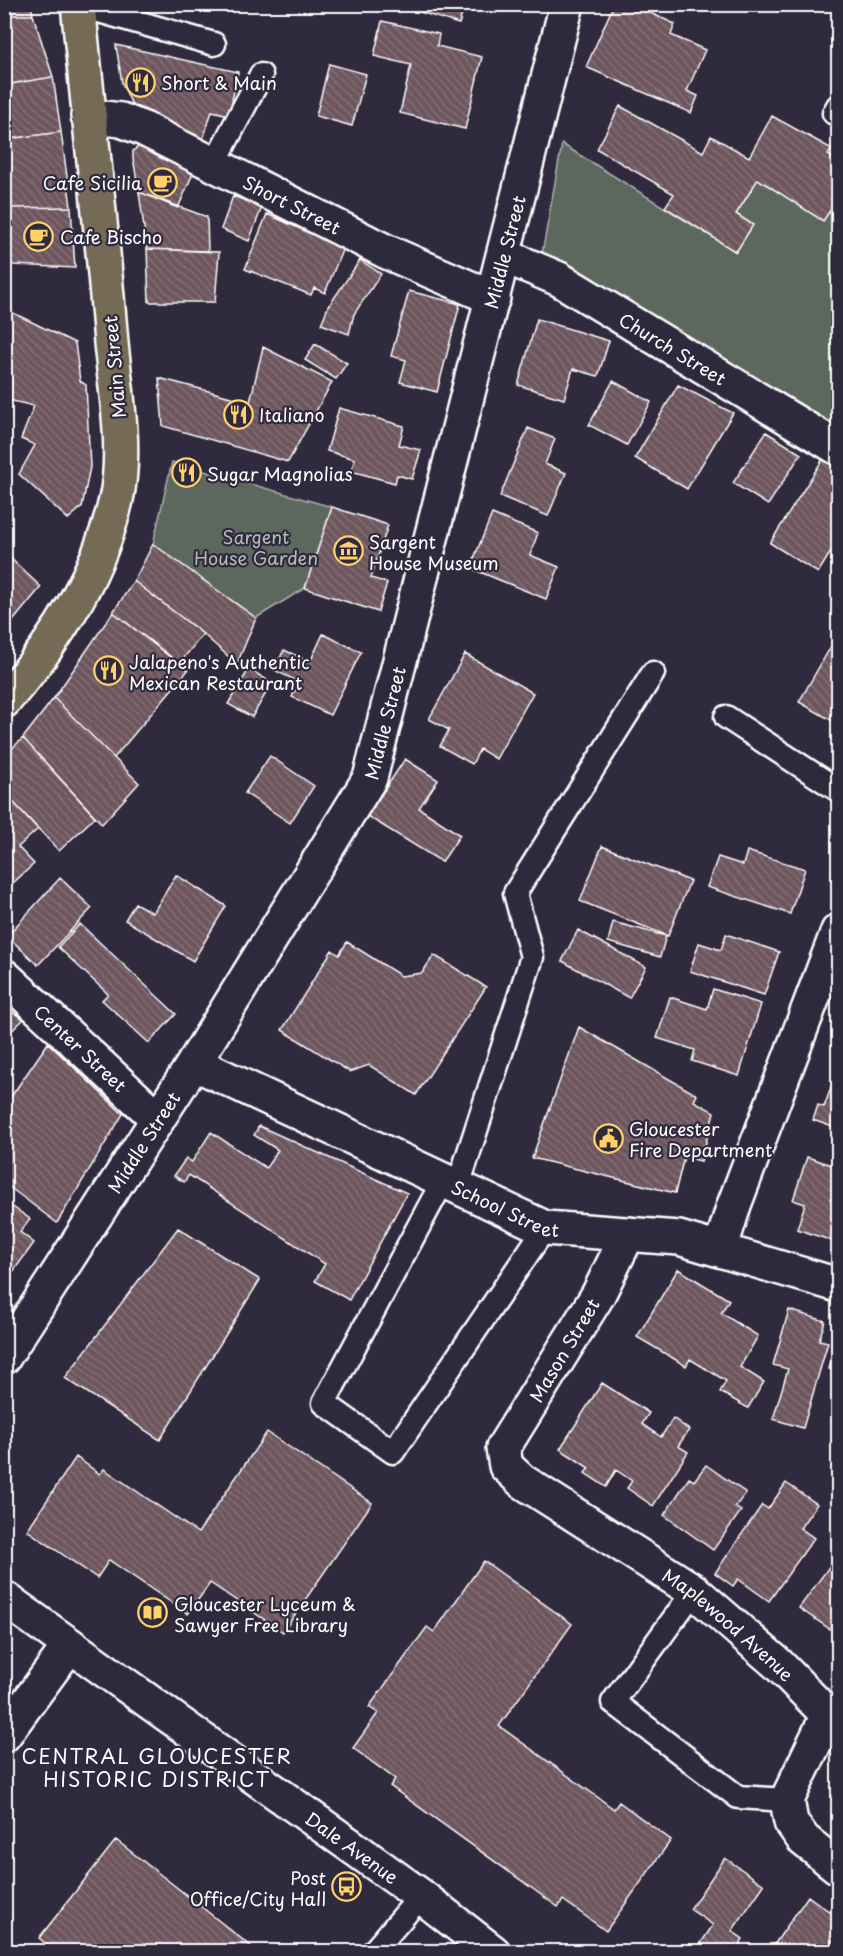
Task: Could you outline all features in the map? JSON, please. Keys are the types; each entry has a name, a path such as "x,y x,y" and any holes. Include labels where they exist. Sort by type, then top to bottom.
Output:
{"main road":[{"name":"Main Street","path":"4,701 37,659 90,574 116,501 120,474 120,448 107,291 78,5"}],"street":[{"name":"Middle Street","path":"4,1357 194,1063 370,778 505,256 567,4"},
{"name":"Short Street","path":"88,116 122,120 144,129 385,251 493,298"},
{"name":"Church Street","path":"505,256 559,279 838,448"},
{"path":"720,1250 734,1205 838,931"},
{"name":"Center Street","path":"4,976 158,1119"},
{"name":"School Street","path":"194,1063 545,1228 679,1238 838,1285"},
{"name":"Mason Street","path":"506,1466 503,1448 598,1295 628,1234"},
{"name":"Maplewood Avenue","path":"506,1466 522,1481 694,1591 778,1664 833,1707 787,1800"},
{"name":"Dale Avenue","path":"4,1598 421,1896 493,1952"},
{"path":"4,1735 70,1645"},
{"path":"787,1800 791,1822 804,1840 838,1867"}],"lane":[{"path":"78,5 214,44"},
{"path":"214,164 261,75"},
{"path":"545,1228 393,1452 324,1403 451,1183 532,957 515,893 653,673"},
{"path":"726,717 838,790"},
{"path":"694,1591 613,1702 738,1797 787,1800"},
{"path":"373,1952 421,1896"}],"green space":[{"path":"562,144 736,252 753,225 736,214 758,179 823,220 835,203 838,206 838,429 542,254"},
{"name":"Sargent House Garden","path":"172,462 332,507 305,588 256,618 153,544"}],"building":[{"path":"4,4 31,4 33,15 4,15"},
{"path":"422,4 465,4 459,24 420,12"},
{"path":"466,4 498,4 496,13"},
{"path":"614,4 630,4 675,24 671,35 705,50 687,91 698,96 691,113 586,67"},
{"path":"4,15 33,15 53,77 4,85"},
{"path":"382,21 439,34 437,46 482,57 465,129 400,113 411,65 374,56"},
{"path":"116,45 238,72 229,115 212,111 201,146 133,107 122,83"},
{"path":"329,64 366,74 352,126 316,116"},
{"path":"53,77 61,132 8,139 4,85"},
{"path":"620,106 703,152 711,136 749,157 772,116 832,149 828,155 838,161 838,206 835,203 823,221 758,179 736,214 753,225 736,252 665,207 674,194 597,149"},
{"path":"61,132 71,207 12,208 8,139"},
{"name":"Cafe Sicilia","path":"139,146 194,171 178,208 139,192 133,151"},
{"path":"139,192 207,217 208,251 147,249"},
{"path":"233,196 262,207 249,241 221,229"},
{"path":"4,205 12,208 71,207 75,268 14,265 4,261"},
{"path":"267,214 343,248 325,293 314,288 311,295 245,269"},
{"path":"147,249 219,252 215,302 149,302"},
{"path":"360,260 381,274 354,314 349,334 321,324 328,307"},
{"path":"409,291 460,304 437,392 400,382 406,360 391,356"},
{"path":"7,310 75,343 80,381 86,385 90,467 82,507 68,519 19,474 35,445 21,439 34,406 4,399 4,318"},
{"path":"537,319 609,341 598,376 573,369 564,399 518,385"},
{"path":"315,344 347,363 336,379 305,360"},
{"name":"Italiano","path":"263,347 332,382 288,462 163,426 159,378 250,402"},
{"path":"613,381 651,402 627,445 589,425"},
{"path":"678,385 733,413 687,489 635,458"},
{"path":"339,408 404,426 399,445 421,450 412,479 397,475 395,483 351,471 355,459 327,451"},
{"path":"528,428 555,439 545,464 566,473 548,516 500,496"},
{"path":"766,432 801,454 768,505 733,483"},
{"path":"823,459 838,468 838,540 818,573 770,543"},
{"name":"Sargent House Museum","path":"332,507 388,525 371,578 387,583 378,612 305,588"},
{"path":"492,514 538,533 530,555 559,567 546,599 470,568"},
{"path":"153,544 256,618 237,664 203,634 134,581"},
{"path":"4,552 41,587 4,632"},
{"path":"134,581 203,634 179,664 113,612"},
{"path":"113,612 188,670 114,758 54,698"},
{"path":"323,634 361,652 330,715 292,697 299,682 274,670 284,650 310,662"},
{"path":"834,641 838,642 838,724 799,702"},
{"path":"465,654 533,693 496,759 480,749 472,764 440,746 449,730 429,719"},
{"path":"249,669 272,683 252,717 228,704"},
{"path":"54,698 139,783 102,824 23,738"},
{"path":"23,738 95,817 59,851 4,792 4,756"},
{"path":"270,756 314,786 290,823 245,793"},
{"path":"405,759 438,780 419,808 460,835 442,862 367,816"},
{"path":"4,792 38,829 18,847 34,864 4,891"},
{"path":"602,846 690,881 668,936 580,901"},
{"path":"747,851 805,869 790,914 707,887 718,857 743,865"},
{"path":"176,875 226,906 193,961 125,920 135,903 153,913"},
{"path":"60,878 92,908 38,965 7,936"},
{"path":"613,922 666,936 660,957 608,942"},
{"path":"80,924 176,1014 149,1043 102,1000 108,994 58,947"},
{"path":"578,930 646,967 629,998 562,961"},
{"path":"726,934 779,952 764,995 690,971 699,943 721,950"},
{"path":"347,942 401,976 422,973 434,955 486,987 416,1095 369,1065 350,1072 282,1030 332,950 339,955"},
{"path":"713,989 761,1004 739,1076 692,1061 695,1050 657,1038 670,997 707,1009"},
{"path":"4,1007 24,1019 4,1038"},
{"path":"579,1027 697,1095 694,1101 714,1112 701,1161 684,1157 675,1193 532,1158"},
{"path":"48,1043 123,1114 57,1223 4,1183 4,1099 8,1101"},
{"path":"835,1077 838,1078 838,1129 813,1120 818,1105 824,1107"},
{"path":"259,1126 407,1193 349,1300 315,1281 325,1264 189,1175 184,1182 174,1176 186,1158 192,1162 211,1132 266,1168 278,1150 254,1135"},
{"path":"807,1157 838,1167 838,1243 797,1229 805,1204 793,1200"},
{"path":"4,1201 30,1219 20,1232 34,1243 4,1284"},
{"path":"178,1228 260,1280 160,1440 65,1378"},
{"path":"678,1269 729,1300 721,1313 758,1336 740,1367 764,1382 748,1408 720,1392 726,1381 690,1359 686,1366 637,1337"},
{"path":"789,1310 825,1321 819,1340 828,1342 803,1428 773,1419 788,1369 773,1365"},
{"path":"838,1331 838,1388 834,1387 837,1371 829,1369"},
{"path":"602,1383 649,1413 642,1424 661,1437 673,1418 689,1430 678,1446 688,1452 653,1506 627,1488 632,1481 616,1470 606,1487 585,1473 589,1468 560,1449"},
{"path":"267,1432 372,1503 283,1632 210,1583 188,1614 109,1560 97,1578 27,1530 76,1457 100,1474 104,1469 198,1533"},
{"path":"706,1465 746,1493 735,1507 741,1511 713,1550 664,1515 689,1478 694,1481"},
{"path":"786,1483 817,1504 800,1528 814,1538 769,1601 738,1579 733,1586 715,1573 762,1505 768,1509"},
{"path":"834,1560 838,1563 838,1625 834,1632 799,1608"},
{"path":"484,1561 572,1624 499,1726 614,1809 619,1802 671,1840 606,1931 563,1900 558,1907 390,1786 395,1779 353,1748 378,1713 369,1707 427,1627 434,1632"},
{"path":"116,1840 258,1952 56,1952 39,1938"},
{"path":"725,1858 764,1885 732,1931 743,1939 734,1952 695,1952 713,1925 690,1909"},
{"path":"808,1896 838,1918 838,1933 825,1952 769,1952"}],"place":[{"name":"Short & Main","path":"140,82"},
{"name":"Cafe Sicilia","path":"163,182"},
{"name":"Cafe Bischo","path":"39,236"},
{"name":"Italiano","path":"238,414"},
{"name":"Sugar Magnolias","path":"186,473"},
{"name":"Sargent House Museum","path":"348,551"},
{"name":"Jalapeno's Authentic Mexican Restaurant","path":"108,671"},
{"name":"Gloucester Fire Department","path":"608,1138"},
{"name":"Gloucester Lyceum & Sawyer Free Library","path":"153,1613"},
{"name":"Post Office/City Hall","path":"347,1887"}],"district":[{"name":"CENTRAL GLOUCESTER HISTORIC DISTRICT","path":"157,1768"}]}
